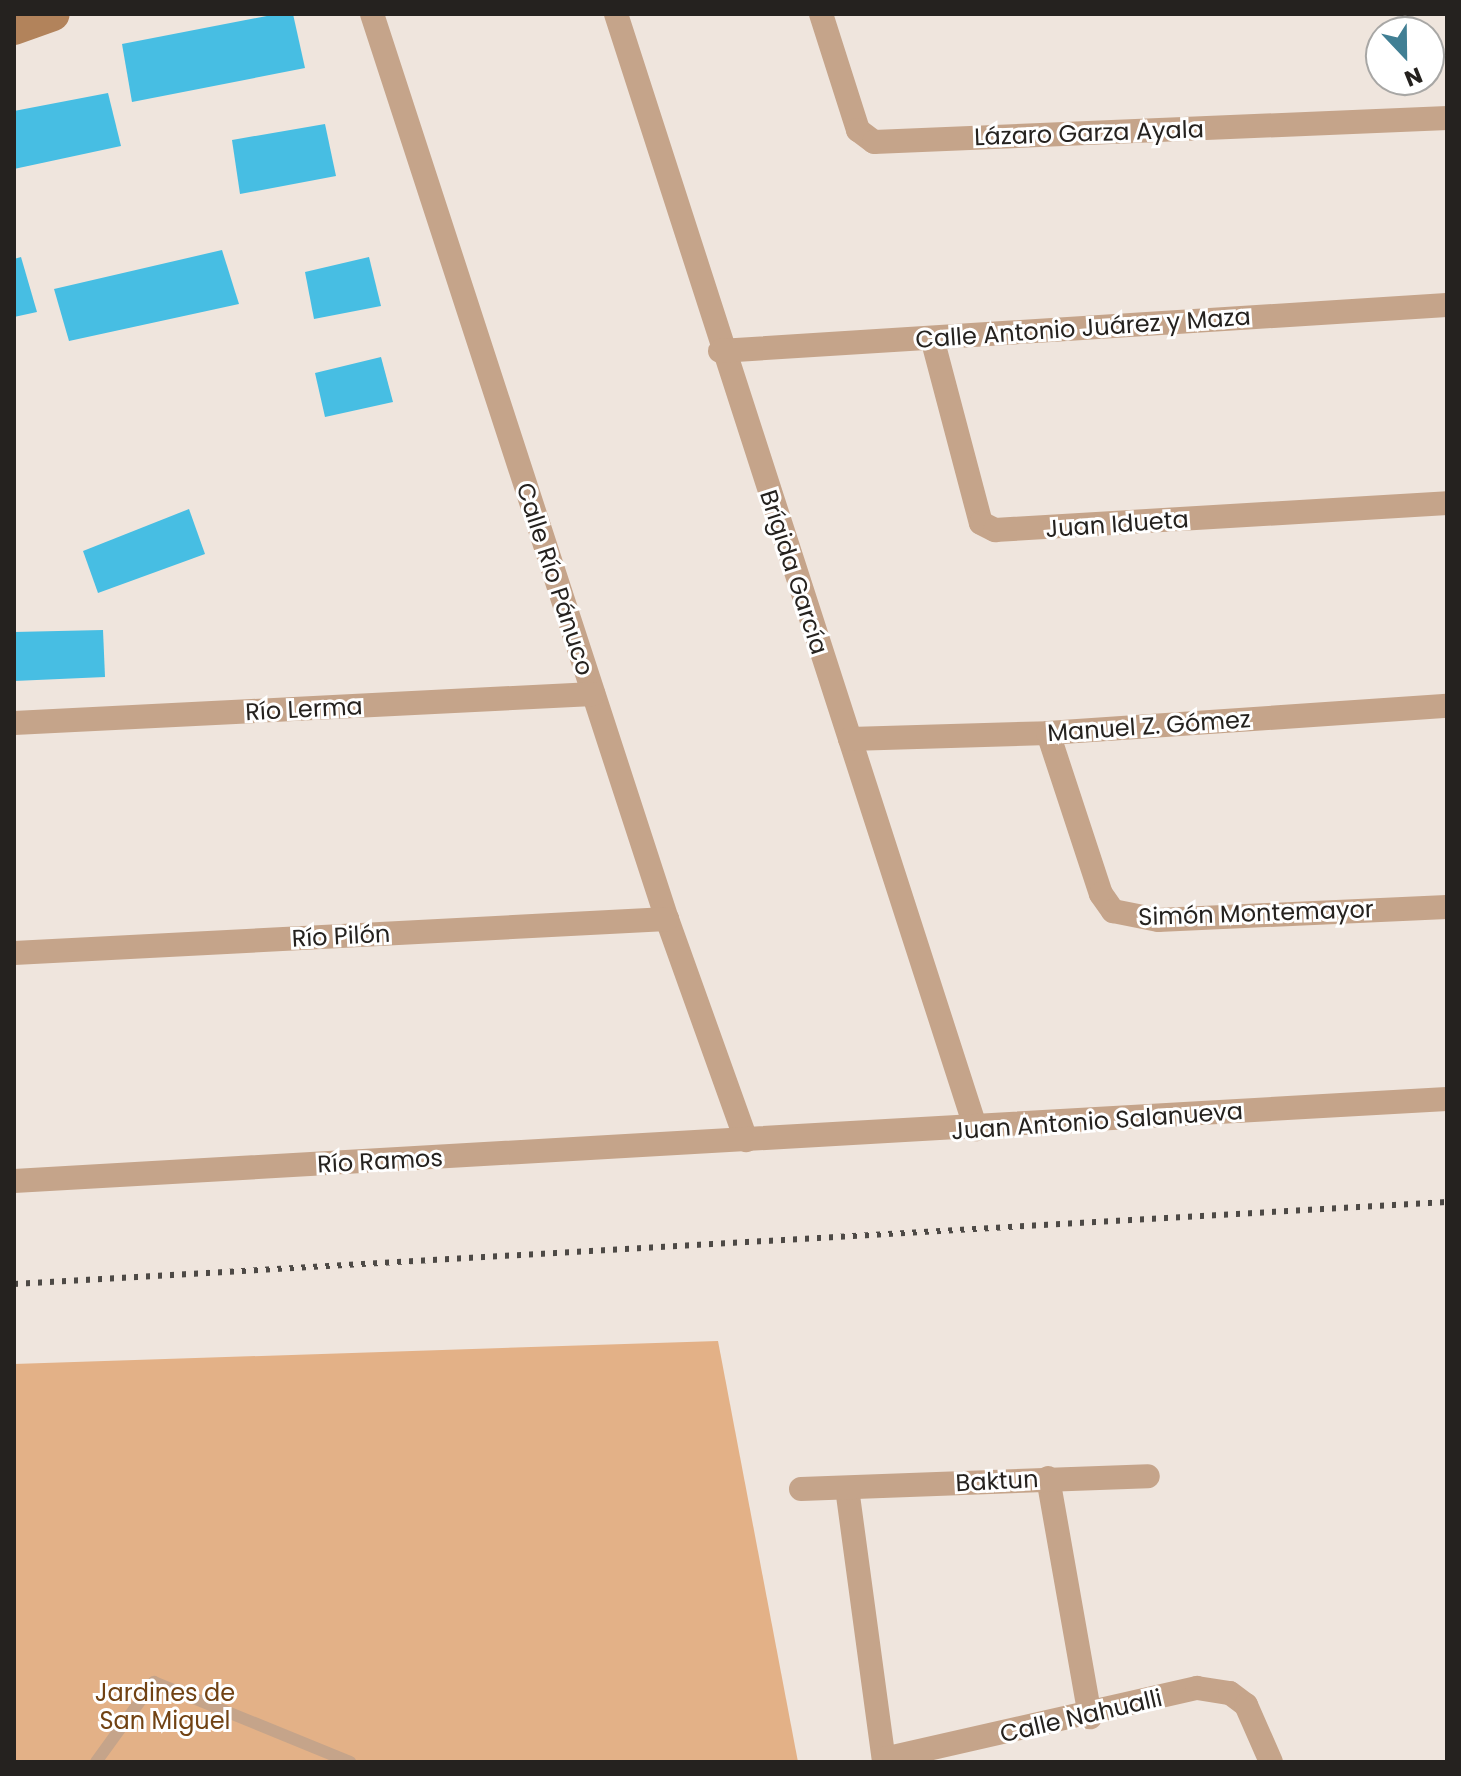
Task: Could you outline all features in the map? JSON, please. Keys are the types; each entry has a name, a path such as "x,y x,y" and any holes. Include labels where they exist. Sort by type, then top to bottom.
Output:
{"street":[{"path":"14,28 53,14"},
{"name":"Calle Río Pánuco","path":"372,14 667,919 746,1140"},
{"name":"Brígida García","path":"616,14 720,351 976,1129"},
{"name":"Lázaro Garza Ayala","path":"821,14 858,130 869,141 1447,118"},
{"name":"Calle Antonio Juárez y Maza","path":"720,351 1447,305"},
{"name":"Juan Idueta","path":"932,338 981,523 995,530 1447,503"},
{"name":"Río Lerma","path":"14,723 593,694"},
{"name":"Manuel Z. Gómez","path":"850,739 1048,733 1447,706"},
{"name":"Simón Montemayor","path":"1048,733 1101,894 1113,911 1158,920 1447,907"},
{"name":"Río Pilón","path":"14,953 667,919"},
{"name":"Juan Antonio Salanueva","path":"746,1140 976,1129 1447,1099"},
{"name":"Río Ramos","path":"14,1181 746,1140"},
{"name":"Baktun","path":"801,1489 1148,1476"},
{"path":"1048,1478 1090,1717"},
{"path":"847,1488 884,1760"},
{"name":"Calle Nahualli","path":"884,1760 1090,1717 1197,1688 1230,1693 1246,1705 1271,1762"}],"lane":[{"path":"96,1762 154,1682 350,1762"}],"green space":[{"name":"Jardines de San Miguel","path":"718,1341 798,1762 14,1762 14,1364"}],"building":[{"path":"277,14 293,14 305,68 132,102 122,44"},
{"path":"108,93 121,146 14,169 14,111"},
{"path":"325,124 336,176 240,194 232,140"},
{"path":"222,250 239,304 69,341 54,289"},
{"path":"21,257 37,312 14,317 14,259"},
{"path":"369,257 381,306 314,319 305,272"},
{"path":"381,357 393,402 325,417 315,373"},
{"path":"189,509 205,554 98,593 83,551"},
{"path":"103,630 105,677 14,681 14,632"}],"railway":[{"path":"14,1284 1447,1202"}]}
